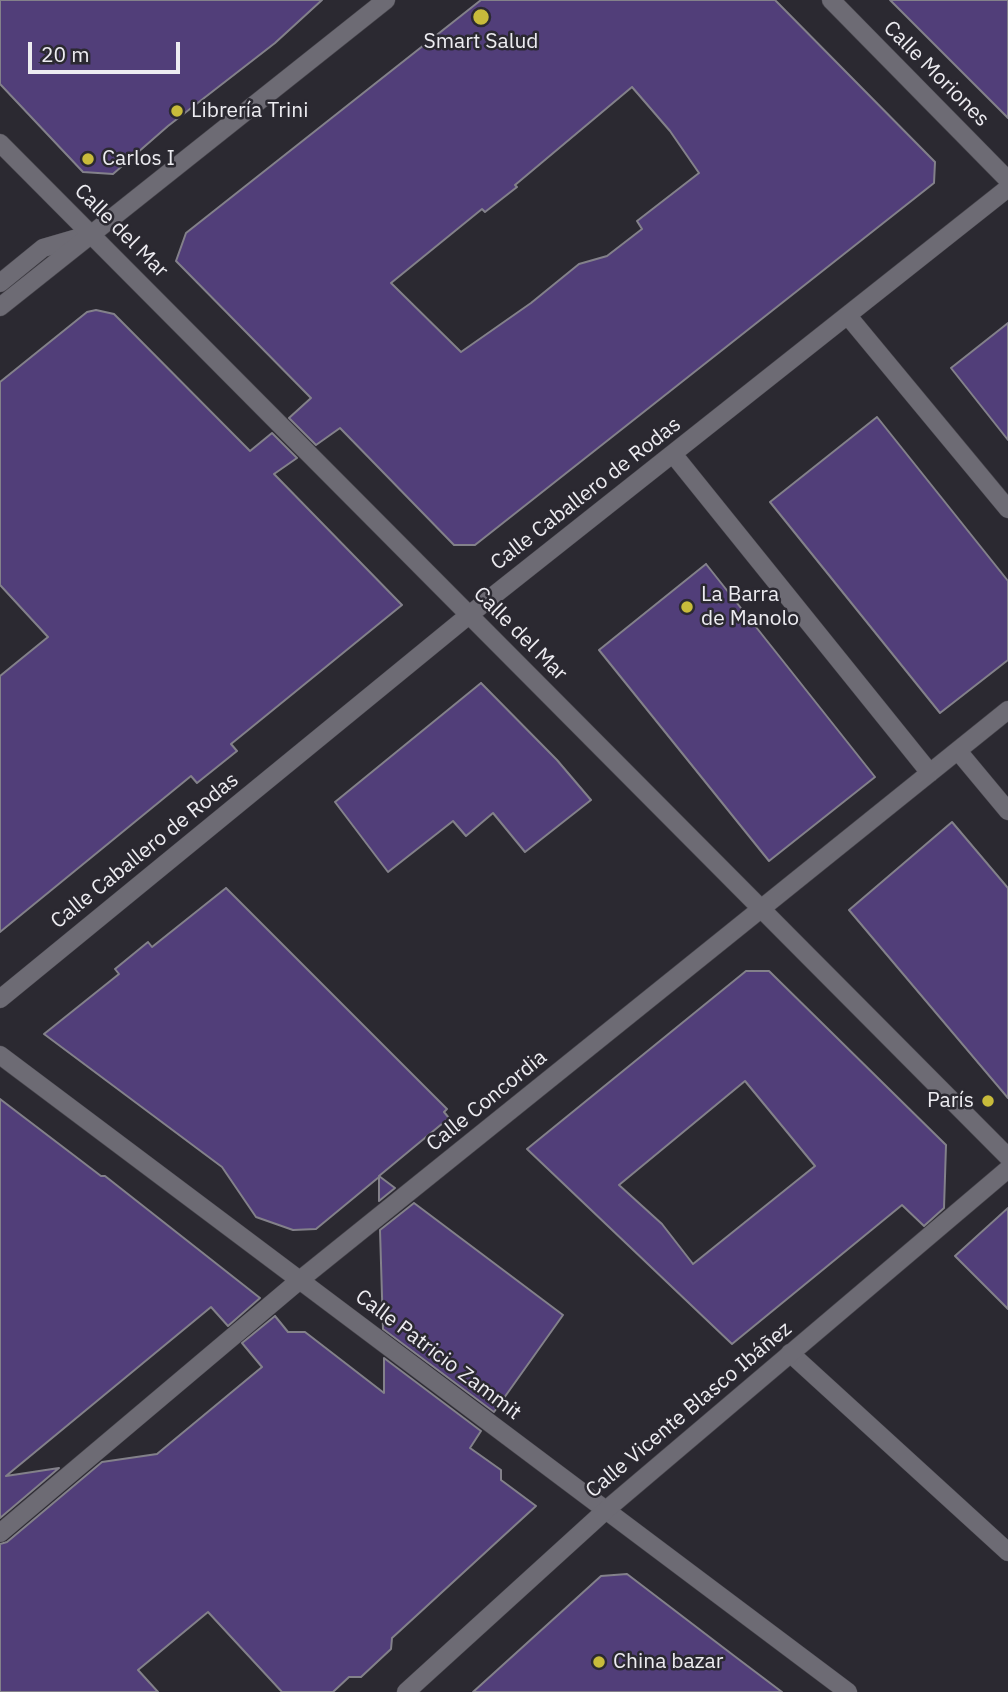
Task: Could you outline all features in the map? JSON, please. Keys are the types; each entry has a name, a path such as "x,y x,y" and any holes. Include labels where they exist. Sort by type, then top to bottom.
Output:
{"street":[{"path":"0,307 386,0"},
{"name":"Calle Moriones","path":"831,0 1008,180"},
{"name":"Calle del Mar","path":"0,143 1008,1157"},
{"name":"Calle Caballero de Rodas","path":"0,999 469,615 1008,188"},
{"path":"0,283 43,248 91,234"},
{"path":"848,316 1008,509"},
{"path":"673,454 930,773"},
{"name":"Calle Concordia","path":"0,1533 301,1279 1008,710"},
{"path":"957,751 1008,811"},
{"name":"Calle Patricio Zammit","path":"0,1055 848,1692"},
{"name":"Calle Vicente Blasco Ibáñez","path":"406,1692 606,1510 1008,1169"},
{"path":"790,1353 1008,1552"}],"building":[{"path":"0,0 322,0 275,43 168,126 113,174 83,172 0,84"},
{"path":"481,0 775,0 935,162 934,183 475,545 454,545 340,428 316,445 289,418 311,398 176,261 186,233","holes":["632,87 670,131 699,173 637,221 642,229 607,256 579,264 531,303 461,352 391,283 482,209 485,212 517,187 515,185"]},
{"path":"890,0 1008,0 1008,118"},
{"path":"96,310 114,314 250,451 272,433 297,458 274,474 402,605 231,744 237,751 197,783 191,776 0,932 0,676 48,637 0,585 0,382 87,312"},
{"path":"1008,323 1008,440 951,368"},
{"path":"877,417 1008,581 1008,660 940,713 770,502"},
{"path":"706,564 875,777 769,861 599,650"},
{"path":"481,683 557,760 591,800 525,852 493,813 466,836 453,821 388,872 335,802"},
{"path":"952,822 1008,888 1008,1098 849,910"},
{"path":"226,888 447,1109 444,1112 449,1118 379,1176 395,1188 379,1201 379,1177 316,1229 293,1230 256,1217 222,1167 44,1034 119,974 115,969 148,942 152,947"},
{"path":"746,971 769,971 946,1145 944,1208 924,1226 902,1205 732,1344 527,1149","holes":["745,1081 815,1166 693,1264 662,1224 619,1185"]},
{"path":"0,1099 101,1176 105,1176 260,1298 228,1326 211,1307 6,1476 59,1468 0,1518"},
{"path":"414,1203 563,1315 494,1412 383,1329 380,1230"},
{"path":"1008,1208 1008,1309 955,1256"},
{"path":"275,1316 288,1332 305,1332 384,1393 384,1358 481,1431 470,1448 501,1470 501,1480 536,1506 392,1638 391,1649 361,1677 349,1677 333,1692 282,1692 208,1612 138,1670 158,1692 0,1692 0,1544 7,1542 102,1462 157,1454 262,1367 242,1343"},
{"path":"627,1574 782,1692 473,1692 601,1576"}],"place":[{"name":"Smart Salud","path":"481,17"},
{"name":"Librería Trini","path":"177,111"},
{"name":"Carlos I","path":"88,159"},
{"name":"La Barra de Manolo","path":"687,607"},
{"name":"París","path":"988,1101"},
{"name":"China bazar","path":"599,1662"}]}
